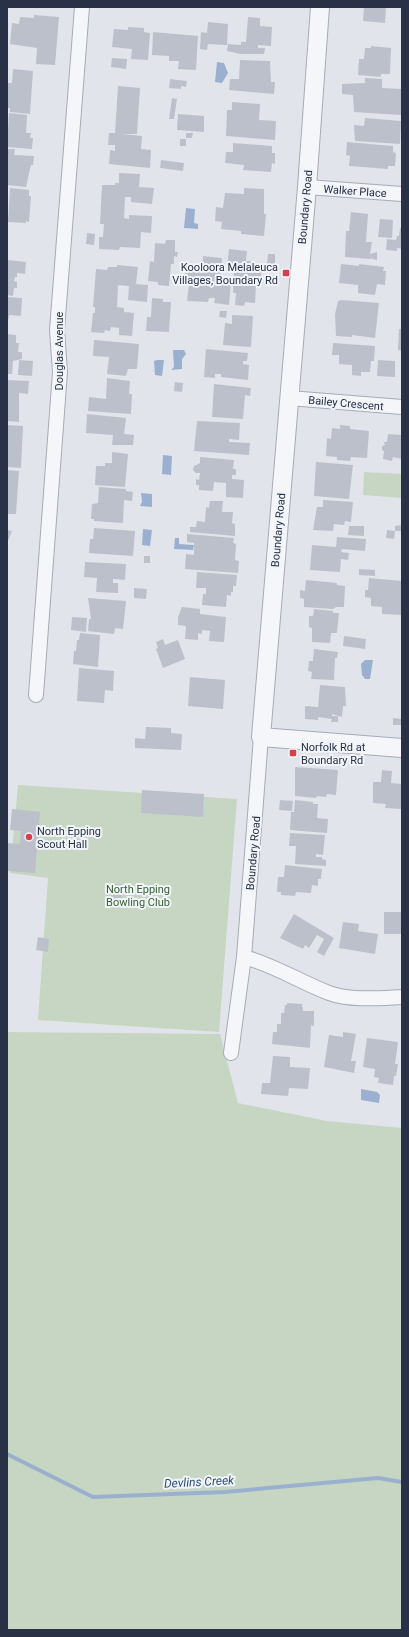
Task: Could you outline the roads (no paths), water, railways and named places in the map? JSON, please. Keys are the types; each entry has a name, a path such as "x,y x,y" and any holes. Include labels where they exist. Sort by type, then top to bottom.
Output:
{"street":[{"name":"Douglas Avenue","path":"36,695 60,372 57,330 82,7"},
{"name":"Boundary Road","path":"231,1053 244,957 307,187 320,7"},
{"name":"Walker Place","path":"307,187 402,194"},
{"name":"Bailey Crescent","path":"289,398 402,407"},
{"path":"261,737 402,748"},
{"path":"244,957 262,962 330,993 370,999 402,997"}],"water":[{"path":"217,62 224,63 228,73 222,83 215,82"},
{"path":"186,208 195,209 194,223 198,224 198,229 184,228"},
{"path":"173,350 184,350 186,354 182,359 182,369 171,370 174,367"},
{"path":"164,360 162,376 155,375 154,361"},
{"path":"163,455 172,456 171,475 162,474"},
{"path":"141,493 152,494 152,507 140,506 142,502"},
{"path":"143,529 152,530 150,546 142,545"},
{"path":"175,538 179,538 179,544 194,545 193,550 174,549"},
{"path":"365,660 373,660 370,679 365,679 362,675 361,664"},
{"path":"361,1089 377,1092 380,1095 379,1103 361,1100"}],"waterway":[{"name":"Devlins Creek","path":"7,1454 93,1497 225,1492 378,1478 402,1482"}],"place":[{"name":"Kooloora Melaleuca Villages, Boundary Rd","path":"286,273"},
{"name":"Norfolk Rd at Boundary Rd","path":"293,753"},
{"name":"North Epping Scout Hall","path":"29,837"}],"park label":[{"name":"North Epping Bowling Club","path":"138,895"}]}
